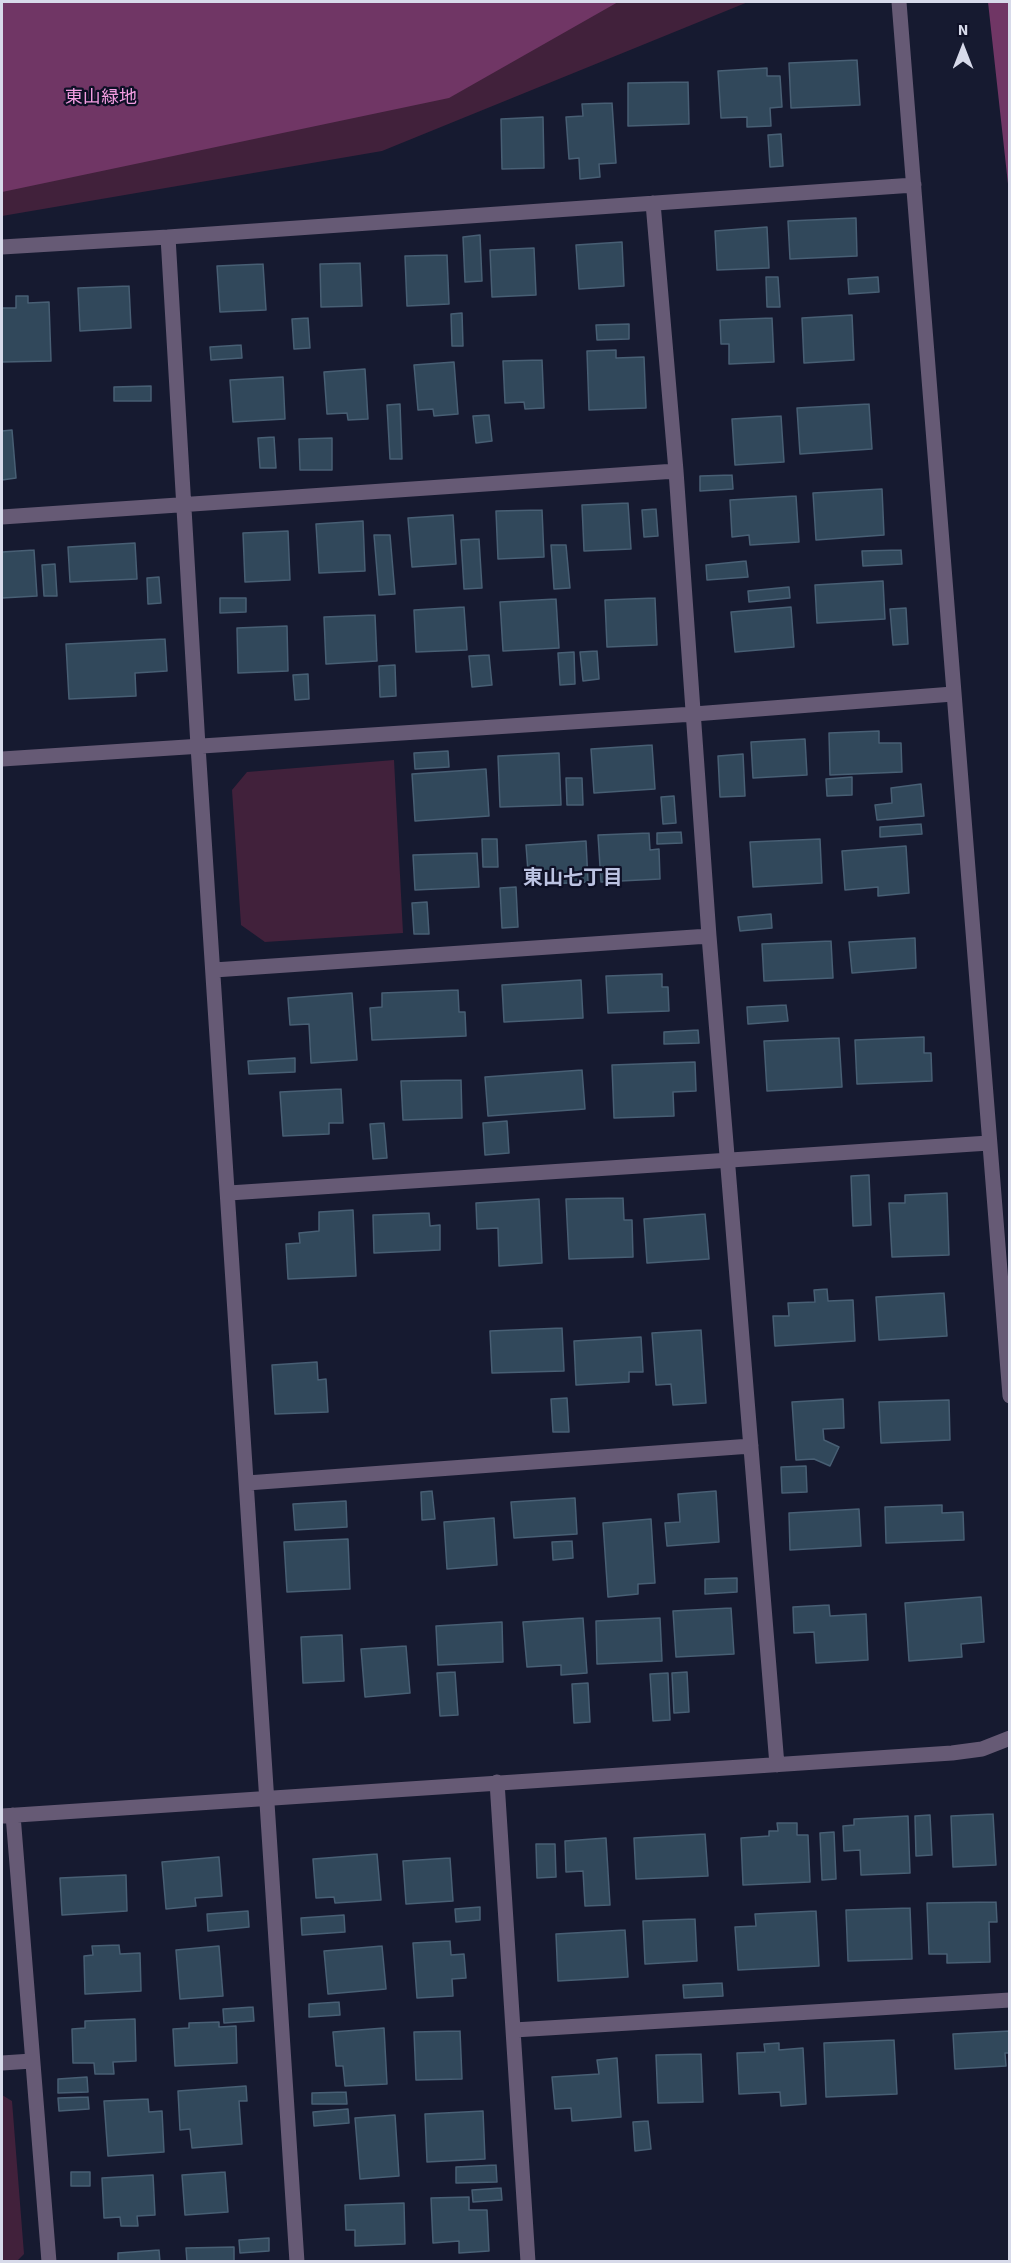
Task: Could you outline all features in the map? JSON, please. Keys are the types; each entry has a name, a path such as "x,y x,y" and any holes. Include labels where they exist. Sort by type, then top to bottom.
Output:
{"street":[{"path":"899,2 1010,1396"},
{"path":"2,247 914,185"},
{"path":"653,203 676,471 709,936 777,1765"},
{"path":"168,237 198,746 229,1193 297,2262"},
{"path":"2,517 676,471"},
{"path":"2,759 694,714 953,694"},
{"path":"214,970 709,936"},
{"path":"229,1193 989,1143"},
{"path":"247,1483 751,1446"},
{"path":"49,2262 32,2061 7,1816 968,1752 997,1745 1010,1738"},
{"path":"497,1782 528,2262"},
{"path":"514,2030 1010,2000"},
{"path":"2,2063 32,2061"}],"green space":[{"name":"東山緑地","path":"2,2 748,2 382,151 2,216"},
{"name":"東山緑地","path":"2,2 618,2 449,98 2,192"},
{"path":"988,2 1009,2 1009,193"},
{"path":"394,760 403,933 265,942 241,925 232,790 247,772"},
{"path":"2,2095 12,2101 24,2254 17,2261 2,2261"}],"building":[{"path":"857,60 860,105 791,108 789,63"},
{"path":"767,68 767,76 780,76 782,107 770,108 771,126 747,127 747,117 721,118 718,71"},
{"path":"688,82 689,124 628,126 628,83"},
{"path":"612,103 616,163 599,164 600,177 580,179 579,158 569,159 566,117 583,116 582,104"},
{"path":"543,117 544,168 502,169 501,119"},
{"path":"781,134 783,166 770,167 768,135"},
{"path":"856,218 857,256 790,259 788,221"},
{"path":"767,227 769,268 717,270 715,231"},
{"path":"480,235 482,281 465,282 463,237"},
{"path":"622,242 624,286 579,289 576,245"},
{"path":"534,248 536,295 492,297 490,250"},
{"path":"447,255 449,304 407,306 405,256"},
{"path":"360,263 362,306 321,307 320,264"},
{"path":"263,264 266,310 220,312 217,266"},
{"path":"766,277 778,277 780,307 767,307"},
{"path":"878,277 879,292 849,294 848,279"},
{"path":"129,286 131,328 80,331 78,288"},
{"path":"16,296 28,296 28,303 49,302 51,361 2,362 2,308 16,308"},
{"path":"462,313 463,346 452,346 451,314"},
{"path":"852,315 854,360 804,363 802,318"},
{"path":"308,318 310,348 294,349 292,319"},
{"path":"772,318 774,362 729,364 729,344 721,344 720,320"},
{"path":"629,324 629,339 597,340 596,325"},
{"path":"241,345 242,358 211,360 210,347"},
{"path":"616,350 616,358 644,357 646,408 589,410 587,351"},
{"path":"542,360 544,408 525,409 524,402 505,403 503,361"},
{"path":"454,362 458,414 434,416 433,409 418,410 414,365"},
{"path":"365,369 368,419 348,420 347,413 327,414 324,372"},
{"path":"283,377 285,419 233,422 230,380"},
{"path":"151,386 151,401 114,401 114,387"},
{"path":"400,404 402,459 390,459 387,405"},
{"path":"869,404 872,449 800,454 797,408"},
{"path":"489,415 492,441 476,443 473,416"},
{"path":"781,416 784,462 735,465 732,419"},
{"path":"12,430 16,478 2,480 2,431"},
{"path":"274,437 276,468 260,468 258,438"},
{"path":"332,438 332,470 300,470 299,439"},
{"path":"732,475 733,489 700,491 700,476"},
{"path":"882,489 884,535 816,540 813,493"},
{"path":"796,496 799,542 750,545 749,535 732,537 730,500"},
{"path":"628,503 631,549 584,551 582,505"},
{"path":"656,509 658,536 644,537 642,510"},
{"path":"542,510 544,557 498,559 496,511"},
{"path":"453,515 456,564 412,567 408,518"},
{"path":"363,521 365,571 319,573 316,524"},
{"path":"288,531 290,580 245,582 243,533"},
{"path":"374,535 390,535 395,594 379,595"},
{"path":"479,539 482,588 464,589 461,540"},
{"path":"135,543 137,579 70,582 68,547"},
{"path":"551,545 566,545 570,588 554,589"},
{"path":"34,550 37,596 2,598 2,552"},
{"path":"901,550 902,564 863,566 862,551"},
{"path":"746,561 748,577 707,580 706,565"},
{"path":"55,564 57,596 44,596 42,565"},
{"path":"159,577 161,603 148,604 147,578"},
{"path":"883,581 885,619 817,623 815,585"},
{"path":"789,587 790,598 749,602 748,591"},
{"path":"220,598 246,598 246,612 220,613"},
{"path":"655,598 657,645 607,647 605,600"},
{"path":"556,599 559,648 503,651 500,602"},
{"path":"464,607 467,650 416,652 414,610"},
{"path":"791,607 794,647 735,652 731,612"},
{"path":"906,608 908,644 893,645 890,609"},
{"path":"375,615 377,661 326,664 324,617"},
{"path":"287,626 288,671 238,673 237,628"},
{"path":"165,639 167,671 135,673 136,696 69,699 66,644"},
{"path":"597,651 599,679 583,681 580,652"},
{"path":"574,652 575,684 560,685 558,653"},
{"path":"489,655 492,685 472,687 469,656"},
{"path":"395,665 396,696 380,697 379,666"},
{"path":"308,674 309,699 295,700 293,675"},
{"path":"879,731 879,743 901,743 902,772 830,775 829,733"},
{"path":"805,739 807,775 753,778 751,742"},
{"path":"652,745 655,789 594,793 591,749"},
{"path":"448,751 449,767 415,769 414,753"},
{"path":"559,753 561,805 500,807 498,756"},
{"path":"743,754 745,796 720,797 718,756"},
{"path":"486,769 489,816 415,821 412,774"},
{"path":"852,777 852,795 827,796 826,779"},
{"path":"566,778 582,778 583,805 567,805"},
{"path":"921,784 924,816 877,820 875,805 892,803 891,788"},
{"path":"674,796 676,823 663,824 661,797"},
{"path":"921,824 922,834 880,837 880,827"},
{"path":"681,832 682,843 657,844 657,833"},
{"path":"649,833 650,850 659,849 660,879 601,882 598,835"},
{"path":"482,839 497,839 498,867 483,867"},
{"path":"820,839 822,883 753,887 750,842"},
{"path":"586,841 588,882 529,885 526,845"},
{"path":"906,846 909,893 878,896 878,887 845,890 842,851"},
{"path":"477,853 479,887 415,890 413,855"},
{"path":"516,887 518,927 502,928 500,888"},
{"path":"427,902 429,934 414,934 412,903"},
{"path":"771,914 772,928 740,931 738,917"},
{"path":"915,938 916,968 852,973 849,942"},
{"path":"831,941 833,978 764,981 762,944"},
{"path":"662,974 662,987 668,987 669,1011 608,1013 606,976"},
{"path":"581,980 583,1018 504,1022 502,985"},
{"path":"458,990 459,1012 465,1012 466,1036 372,1040 370,1008 382,1007 382,993"},
{"path":"352,993 357,1060 311,1063 309,1024 290,1025 288,998"},
{"path":"786,1005 788,1021 748,1024 747,1007"},
{"path":"698,1030 699,1043 664,1044 664,1032"},
{"path":"924,1037 924,1053 931,1053 932,1081 857,1084 855,1040"},
{"path":"839,1038 842,1087 767,1091 764,1041"},
{"path":"295,1058 295,1072 249,1074 248,1061"},
{"path":"695,1062 696,1091 673,1092 674,1116 614,1118 612,1065"},
{"path":"582,1070 585,1109 488,1116 485,1077"},
{"path":"461,1080 462,1118 403,1120 401,1081"},
{"path":"341,1089 343,1123 329,1123 329,1134 283,1136 280,1092"},
{"path":"507,1121 509,1153 485,1155 483,1123"},
{"path":"384,1123 387,1158 373,1159 370,1124"},
{"path":"869,1175 871,1225 853,1226 851,1176"},
{"path":"947,1193 949,1255 892,1257 889,1203 905,1203 905,1195"},
{"path":"623,1198 624,1220 632,1220 633,1257 569,1259 566,1199"},
{"path":"539,1199 542,1263 499,1266 498,1228 477,1229 476,1203"},
{"path":"353,1210 356,1276 288,1279 286,1244 300,1243 299,1233 319,1231 319,1212"},
{"path":"429,1213 430,1226 440,1225 440,1250 374,1253 373,1215"},
{"path":"705,1214 709,1259 647,1263 644,1219"},
{"path":"827,1289 828,1301 853,1300 855,1341 775,1346 773,1316 789,1316 788,1303 815,1302 814,1290"},
{"path":"944,1293 947,1336 879,1340 876,1297"},
{"path":"562,1328 564,1371 492,1373 490,1331"},
{"path":"701,1330 706,1403 673,1405 671,1384 656,1385 652,1333"},
{"path":"641,1337 643,1372 629,1372 629,1382 576,1385 574,1341"},
{"path":"317,1362 318,1380 326,1379 328,1412 275,1414 272,1365"},
{"path":"567,1398 569,1432 553,1432 551,1399"},
{"path":"843,1399 844,1428 823,1429 824,1440 839,1447 830,1466 814,1459 796,1460 792,1402"},
{"path":"949,1400 950,1440 881,1443 879,1402"},
{"path":"806,1466 807,1492 782,1493 781,1467"},
{"path":"432,1491 435,1519 422,1520 421,1492"},
{"path":"716,1491 719,1542 667,1546 665,1523 680,1522 678,1494"},
{"path":"575,1498 577,1534 514,1538 511,1502"},
{"path":"346,1501 347,1527 295,1530 293,1504"},
{"path":"942,1505 942,1513 963,1512 964,1540 886,1543 885,1507"},
{"path":"859,1509 861,1546 790,1550 789,1513"},
{"path":"494,1518 497,1565 447,1569 444,1522"},
{"path":"651,1519 655,1583 638,1584 638,1594 608,1597 603,1523"},
{"path":"348,1539 350,1589 287,1592 284,1542"},
{"path":"572,1541 573,1558 553,1560 552,1542"},
{"path":"737,1578 737,1592 705,1594 705,1579"},
{"path":"981,1597 984,1642 961,1644 962,1657 909,1661 905,1603"},
{"path":"829,1605 830,1616 866,1614 868,1660 816,1663 814,1632 794,1633 793,1607"},
{"path":"731,1608 734,1654 676,1657 673,1611"},
{"path":"583,1618 587,1673 561,1675 561,1665 527,1667 523,1622"},
{"path":"660,1618 662,1661 597,1664 596,1621"},
{"path":"502,1622 503,1662 438,1665 436,1626"},
{"path":"342,1635 344,1681 303,1683 301,1637"},
{"path":"406,1646 410,1693 365,1697 361,1649"},
{"path":"455,1672 458,1715 440,1716 437,1673"},
{"path":"687,1672 689,1712 674,1713 672,1673"},
{"path":"668,1673 670,1720 653,1721 650,1674"},
{"path":"588,1683 590,1722 574,1723 572,1684"},
{"path":"993,1814 996,1865 953,1867 951,1816"},
{"path":"930,1815 932,1855 916,1856 915,1816"},
{"path":"908,1816 910,1873 861,1875 860,1850 844,1851 843,1826 854,1825 854,1819"},
{"path":"777,1823 797,1823 797,1835 808,1835 810,1882 743,1885 741,1838 769,1836 769,1831 778,1831"},
{"path":"834,1832 836,1879 822,1880 820,1833"},
{"path":"705,1834 708,1876 636,1879 634,1838"},
{"path":"606,1838 610,1905 585,1906 583,1871 566,1872 565,1841"},
{"path":"536,1844 555,1844 556,1877 537,1878"},
{"path":"377,1854 381,1900 335,1903 334,1897 316,1898 313,1859"},
{"path":"219,1857 222,1896 195,1898 196,1906 166,1909 162,1862"},
{"path":"450,1858 453,1901 406,1904 403,1861"},
{"path":"126,1875 127,1911 62,1915 60,1878"},
{"path":"996,1902 997,1922 989,1922 990,1962 947,1963 947,1954 929,1954 927,1903"},
{"path":"480,1907 480,1920 456,1922 455,1909"},
{"path":"910,1908 912,1959 848,1961 846,1910"},
{"path":"248,1911 249,1927 208,1931 207,1914"},
{"path":"816,1911 819,1966 738,1970 735,1927 756,1926 755,1914"},
{"path":"344,1915 345,1932 302,1935 301,1918"},
{"path":"695,1919 697,1961 645,1964 643,1921"},
{"path":"625,1930 628,1977 558,1981 556,1934"},
{"path":"450,1941 451,1955 464,1954 466,1978 452,1979 453,1996 417,1998 413,1943"},
{"path":"119,1945 120,1954 140,1953 141,1991 85,1994 84,1956 93,1955 92,1946"},
{"path":"219,1946 223,1996 180,1999 176,1950"},
{"path":"382,1946 386,1989 328,1994 324,1951"},
{"path":"722,1983 723,1996 684,1998 683,1985"},
{"path":"339,2002 340,2015 309,2017 309,2004"},
{"path":"253,2007 254,2021 224,2023 223,2009"},
{"path":"135,2019 136,2061 113,2062 114,2074 95,2074 94,2063 73,2063 72,2029 85,2028 85,2021"},
{"path":"219,2022 219,2027 236,2026 237,2063 175,2066 173,2029 189,2028 189,2023"},
{"path":"384,2028 387,2084 345,2086 343,2066 336,2066 333,2032"},
{"path":"460,2031 462,2079 416,2080 414,2032"},
{"path":"1010,2031 1010,2053 1005,2053 1006,2066 955,2069 953,2034"},
{"path":"894,2040 897,2094 826,2097 824,2043"},
{"path":"779,2043 779,2050 803,2048 806,2104 781,2106 780,2092 739,2094 737,2053 765,2052 764,2044"},
{"path":"701,2054 703,2102 658,2103 656,2055"},
{"path":"617,2058 621,2117 572,2121 571,2108 555,2109 552,2077 599,2074 597,2060"},
{"path":"87,2077 88,2092 58,2093 58,2079"},
{"path":"246,2086 247,2101 239,2101 242,2144 192,2148 190,2129 180,2130 178,2091"},
{"path":"346,2092 347,2104 312,2104 312,2093"},
{"path":"88,2097 89,2109 59,2111 58,2098"},
{"path":"148,2099 149,2112 162,2111 164,2152 108,2156 104,2101"},
{"path":"348,2109 349,2123 314,2126 313,2112"},
{"path":"483,2111 485,2159 427,2162 425,2114"},
{"path":"395,2115 399,2176 360,2179 355,2118"},
{"path":"648,2121 651,2149 635,2151 633,2122"},
{"path":"496,2165 497,2182 456,2183 456,2167"},
{"path":"71,2172 90,2172 90,2186 71,2186"},
{"path":"225,2172 228,2212 185,2215 182,2175"},
{"path":"153,2175 155,2215 137,2216 138,2226 121,2226 120,2217 104,2218 102,2178"},
{"path":"501,2188 502,2200 473,2202 472,2190"},
{"path":"469,2197 469,2210 487,2210 489,2251 459,2253 459,2241 433,2243 431,2198"},
{"path":"404,2203 405,2244 355,2246 355,2230 346,2230 345,2205"},
{"path":"269,2238 269,2251 240,2253 239,2240"},
{"path":"234,2247 234,2262 187,2262 186,2248"},
{"path":"159,2250 160,2262 118,2262 118,2253"}],"district":[{"name":"東山七丁目","path":"573,880"}]}
